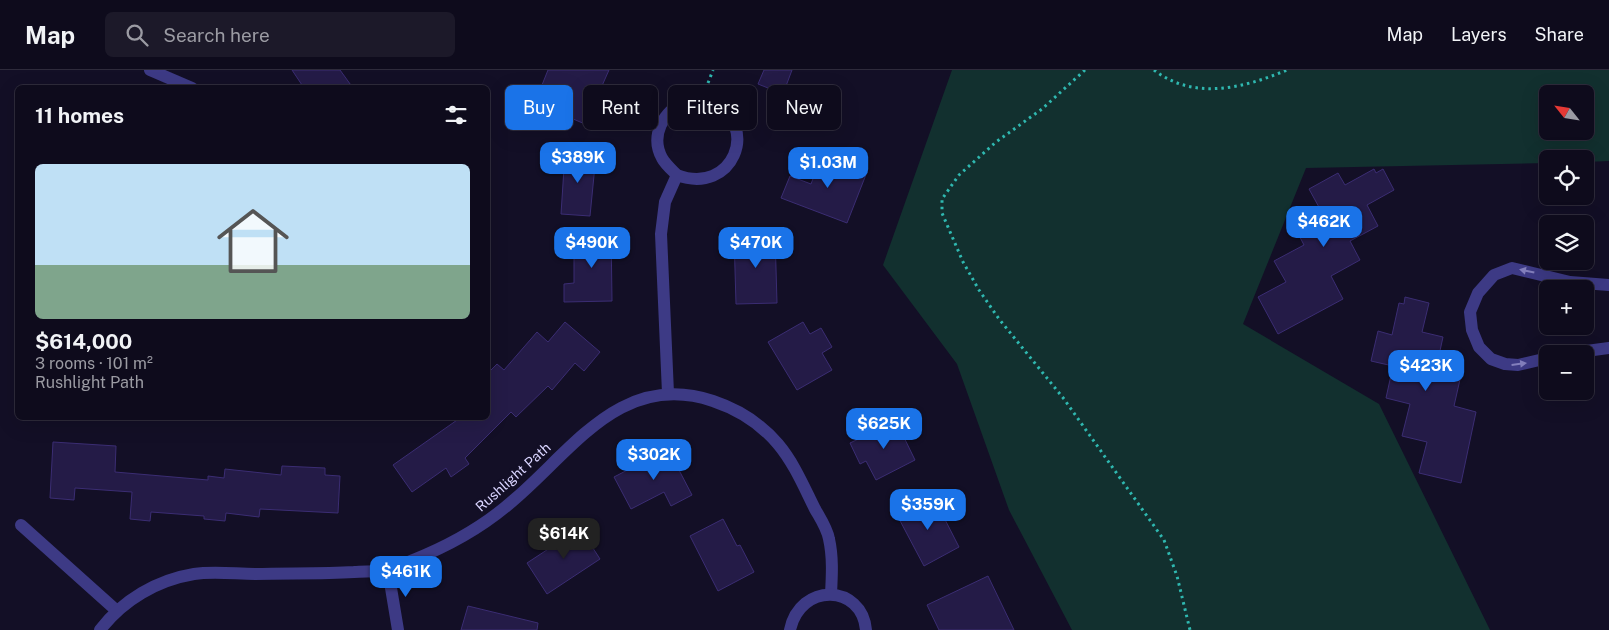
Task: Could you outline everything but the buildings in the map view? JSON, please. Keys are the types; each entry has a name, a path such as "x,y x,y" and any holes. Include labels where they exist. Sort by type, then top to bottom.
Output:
{"street":[{"path":"150,70 185,85"},
{"path":"690,100 706,101 719,106 731,118 737,133 737,145 733,158 720,173 705,179 689,180 677,175 662,160 657,147 658,132 666,115 676,106 690,100"},
{"path":"668,393 661,234 665,202 677,175"},
{"path":"1539,360 1518,365 1505,364 1491,359 1480,347 1472,330 1470,312 1478,293 1494,275 1512,268 1570,282 1609,286"},
{"path":"1594,350 1609,348"},
{"name":"Rushlight Path","path":"100,630 131,599 159,584 195,574 332,573 388,570 460,540 489,521 518,497 594,424 616,409 643,398 668,393 696,395 722,404 746,416 770,434 783,450 828,536 833,568 831,594"},
{"path":"21,525 117,611"},
{"path":"388,570 398,630"},
{"path":"790,630 792,619 801,606 813,597 831,594 847,599 859,609 865,622 866,630"}],"path":[{"path":"1085,70 1042,109 996,142 959,175 942,199 942,213 963,262 979,290 999,319 1064,399 1164,540 1176,576 1190,630"},
{"path":"1154,70 1166,79 1184,86 1205,88 1230,88 1258,82 1286,70"}],"green space":[{"path":"952,70 1609,70 1609,161 1594,162 1594,150 1539,150 1539,163 1306,168 1243,324 1379,404 1490,630 1072,630 1009,510 957,364 883,265"}]}
